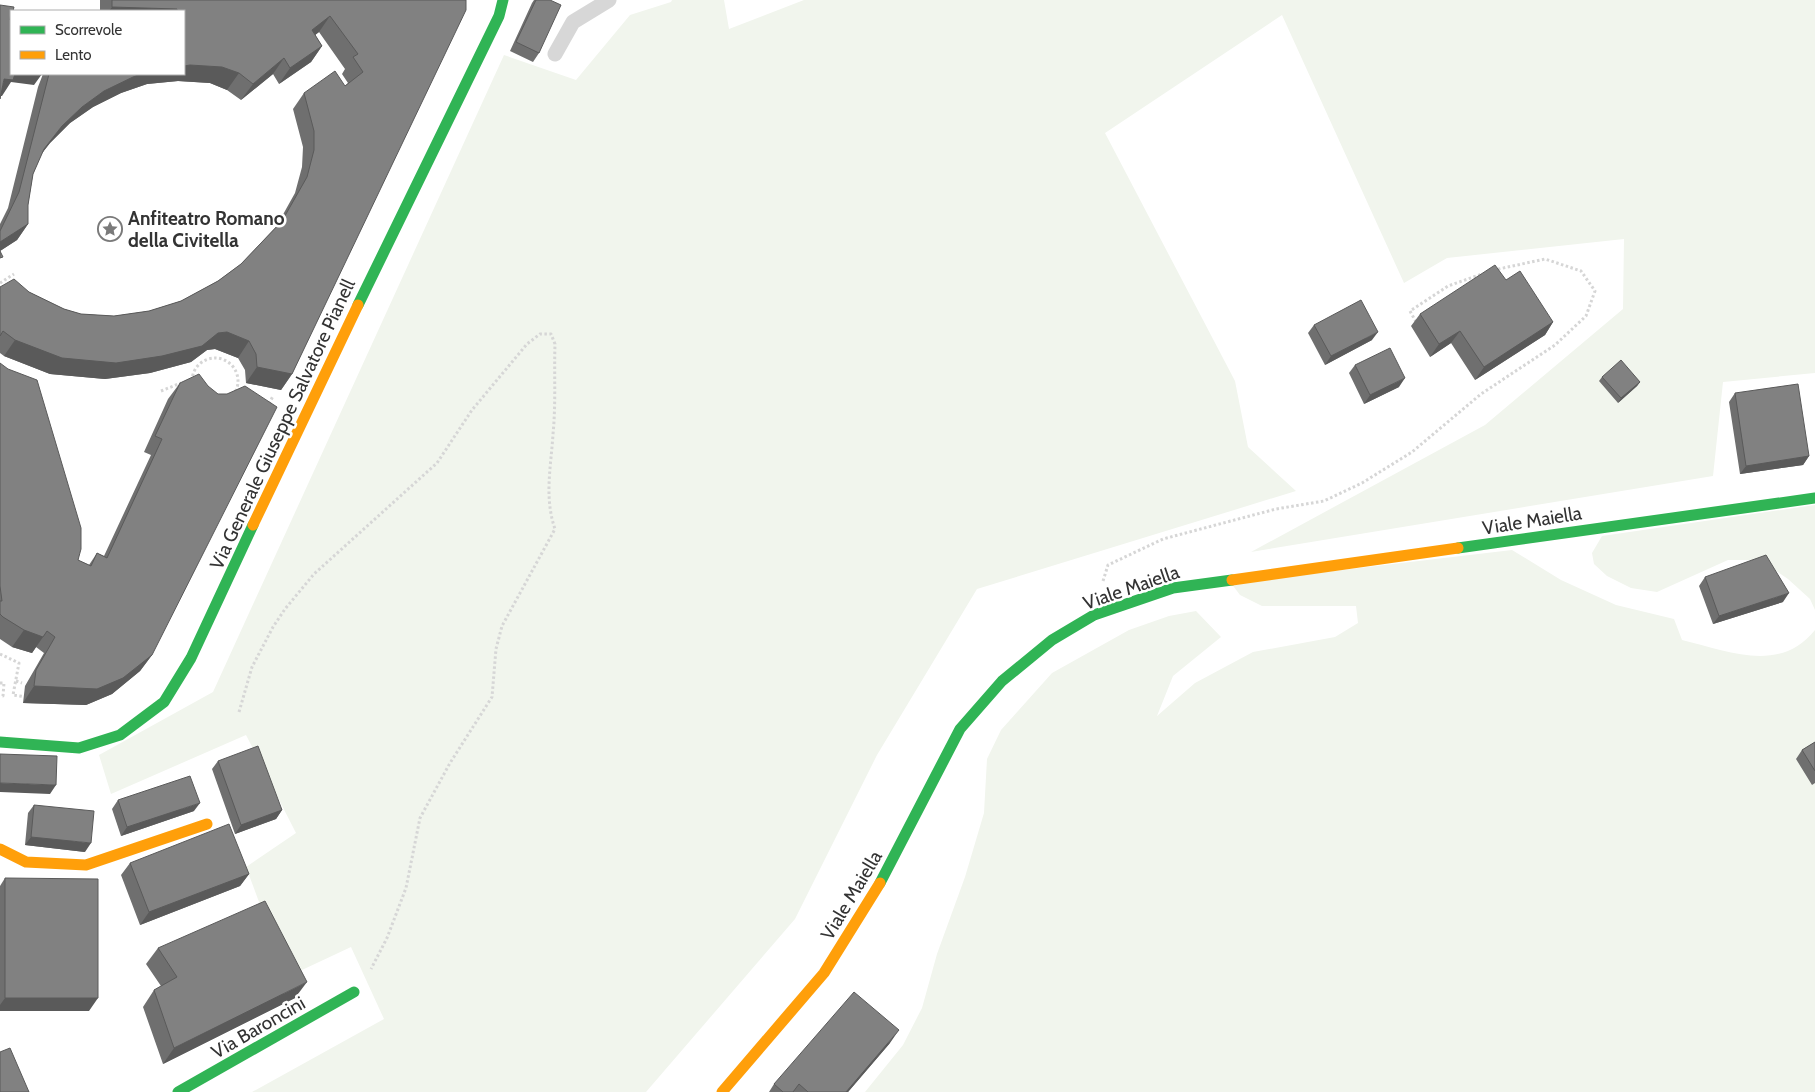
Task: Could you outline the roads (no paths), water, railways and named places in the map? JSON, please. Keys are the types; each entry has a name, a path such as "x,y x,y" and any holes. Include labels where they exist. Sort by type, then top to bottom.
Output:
{"street":[{"name":"Via Generale Giuseppe Salvatore Pianell","path":"0,742 79,748 120,735 164,702 191,658 300,424 504,0"},
{"name":"Viale Maiella","path":"722,1092 824,973 872,898 960,729 1002,681 1052,640 1094,615 1173,588 1815,498"},
{"path":"0,849 26,862 86,865 207,824"},
{"name":"Via Baroncini","path":"178,1092 354,992"}],"lane":[{"path":"555,54 573,22 609,0"}],"place":[{"name":"Anfiteatro Romano della Civitella","path":"110,229"}]}
